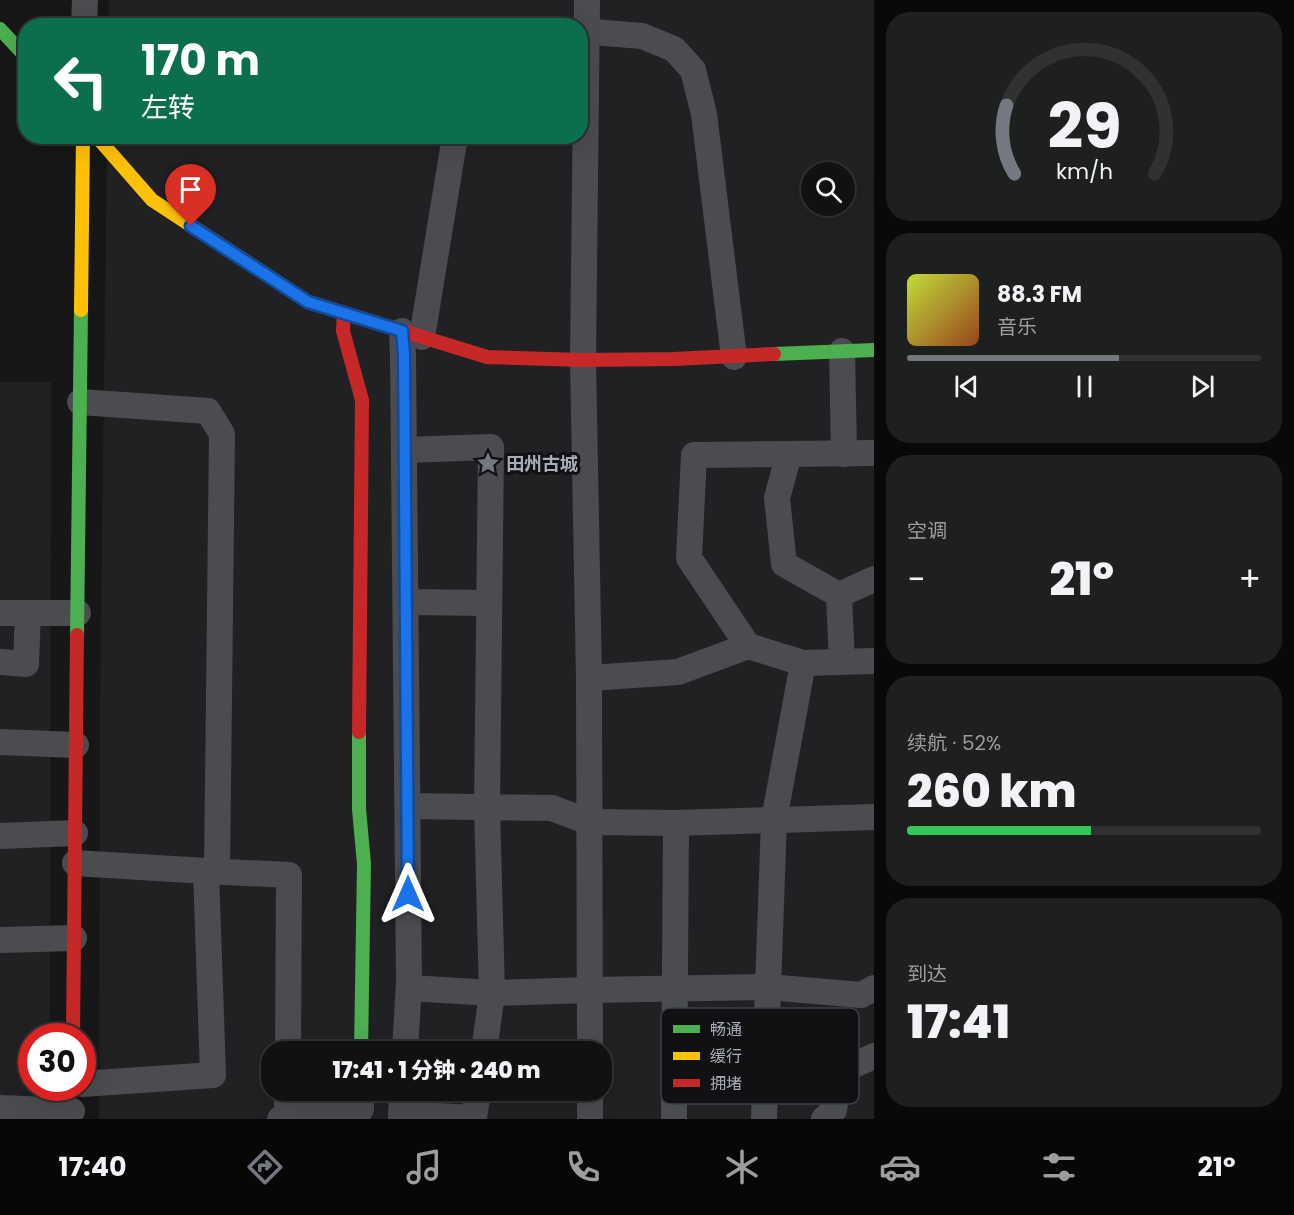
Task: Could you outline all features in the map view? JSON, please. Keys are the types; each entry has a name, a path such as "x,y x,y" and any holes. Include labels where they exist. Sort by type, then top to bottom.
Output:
{"street":[{"path":"84,18 85,0"},
{"path":"585,18 587,0"},
{"path":"0,29 18,48"},
{"path":"588,31 642,36 674,49 693,70 704,114 734,357"},
{"path":"73,1023 83,144"},
{"path":"103,144 152,200 308,302 487,357 584,360 674,359 874,350"},
{"path":"406,1041 409,988 404,355 412,334 453,144"},
{"path":"584,144 590,1041"},
{"path":"344,313 343,331 362,400 359,809 364,864 362,1041"},
{"path":"842,351 844,454"},
{"path":"80,402 208,411 222,434 211,871 213,1075 96,1083"},
{"path":"404,450 491,447 487,807 492,993 485,1041"},
{"path":"789,454 777,498 784,564 839,595"},
{"path":"748,646 689,558 694,456 873,455"},
{"path":"839,595 874,579"},
{"path":"839,595 842,662"},
{"path":"406,602 489,603"},
{"path":"0,613 78,613"},
{"path":"0,662 26,664 28,613"},
{"path":"589,678 678,672 748,646 803,663 874,661"},
{"path":"767,1008 774,820 803,663"},
{"path":"0,742 76,745"},
{"path":"408,806 552,808 590,822 675,823 874,817"},
{"path":"675,823 676,1008"},
{"path":"0,836 75,833"},
{"path":"75,863 289,875 288,1041"},
{"path":"0,940 74,938"},
{"path":"409,988 492,993 768,987 861,995 874,988"},
{"path":"859,1063 874,1056"},
{"path":"285,1108 361,1109 361,1101"},
{"path":"401,1108 474,1118 476,1101"},
{"path":"590,1101 590,1119"},
{"path":"674,1104 674,1119"},
{"path":"764,1104 764,1119"},
{"path":"824,1119 834,1110 835,1104"},
{"path":"0,1108 72,1106"}],"shaded area":[{"name":"田州古城","path":"109,0 874,0 874,1119 99,1119 100,721 107,144 588,144 588,18 109,18"},
{"path":"0,382 51,382 50,1023 18,1023 18,1101 50,1101 50,1119 0,1119"}],"traffic: fast":[{"path":"0,29 18,48"},
{"path":"77,635 81,310"},
{"path":"774,354 874,350"},
{"path":"359,732 359,809 364,864 361,1041"}],"traffic: slow":[{"path":"81,310 83,144"},
{"path":"103,144 152,200 308,302 319,305"}],"traffic: jam":[{"path":"319,305 487,357 583,360 674,359 774,354"},
{"path":"344,313 343,331 362,400 359,732"},
{"path":"73,1023 77,635"}],"place":[{"name":"田州古城","path":"488,463"}],"route":[{"path":"191,226 308,302 402,331 408,894"}]}
